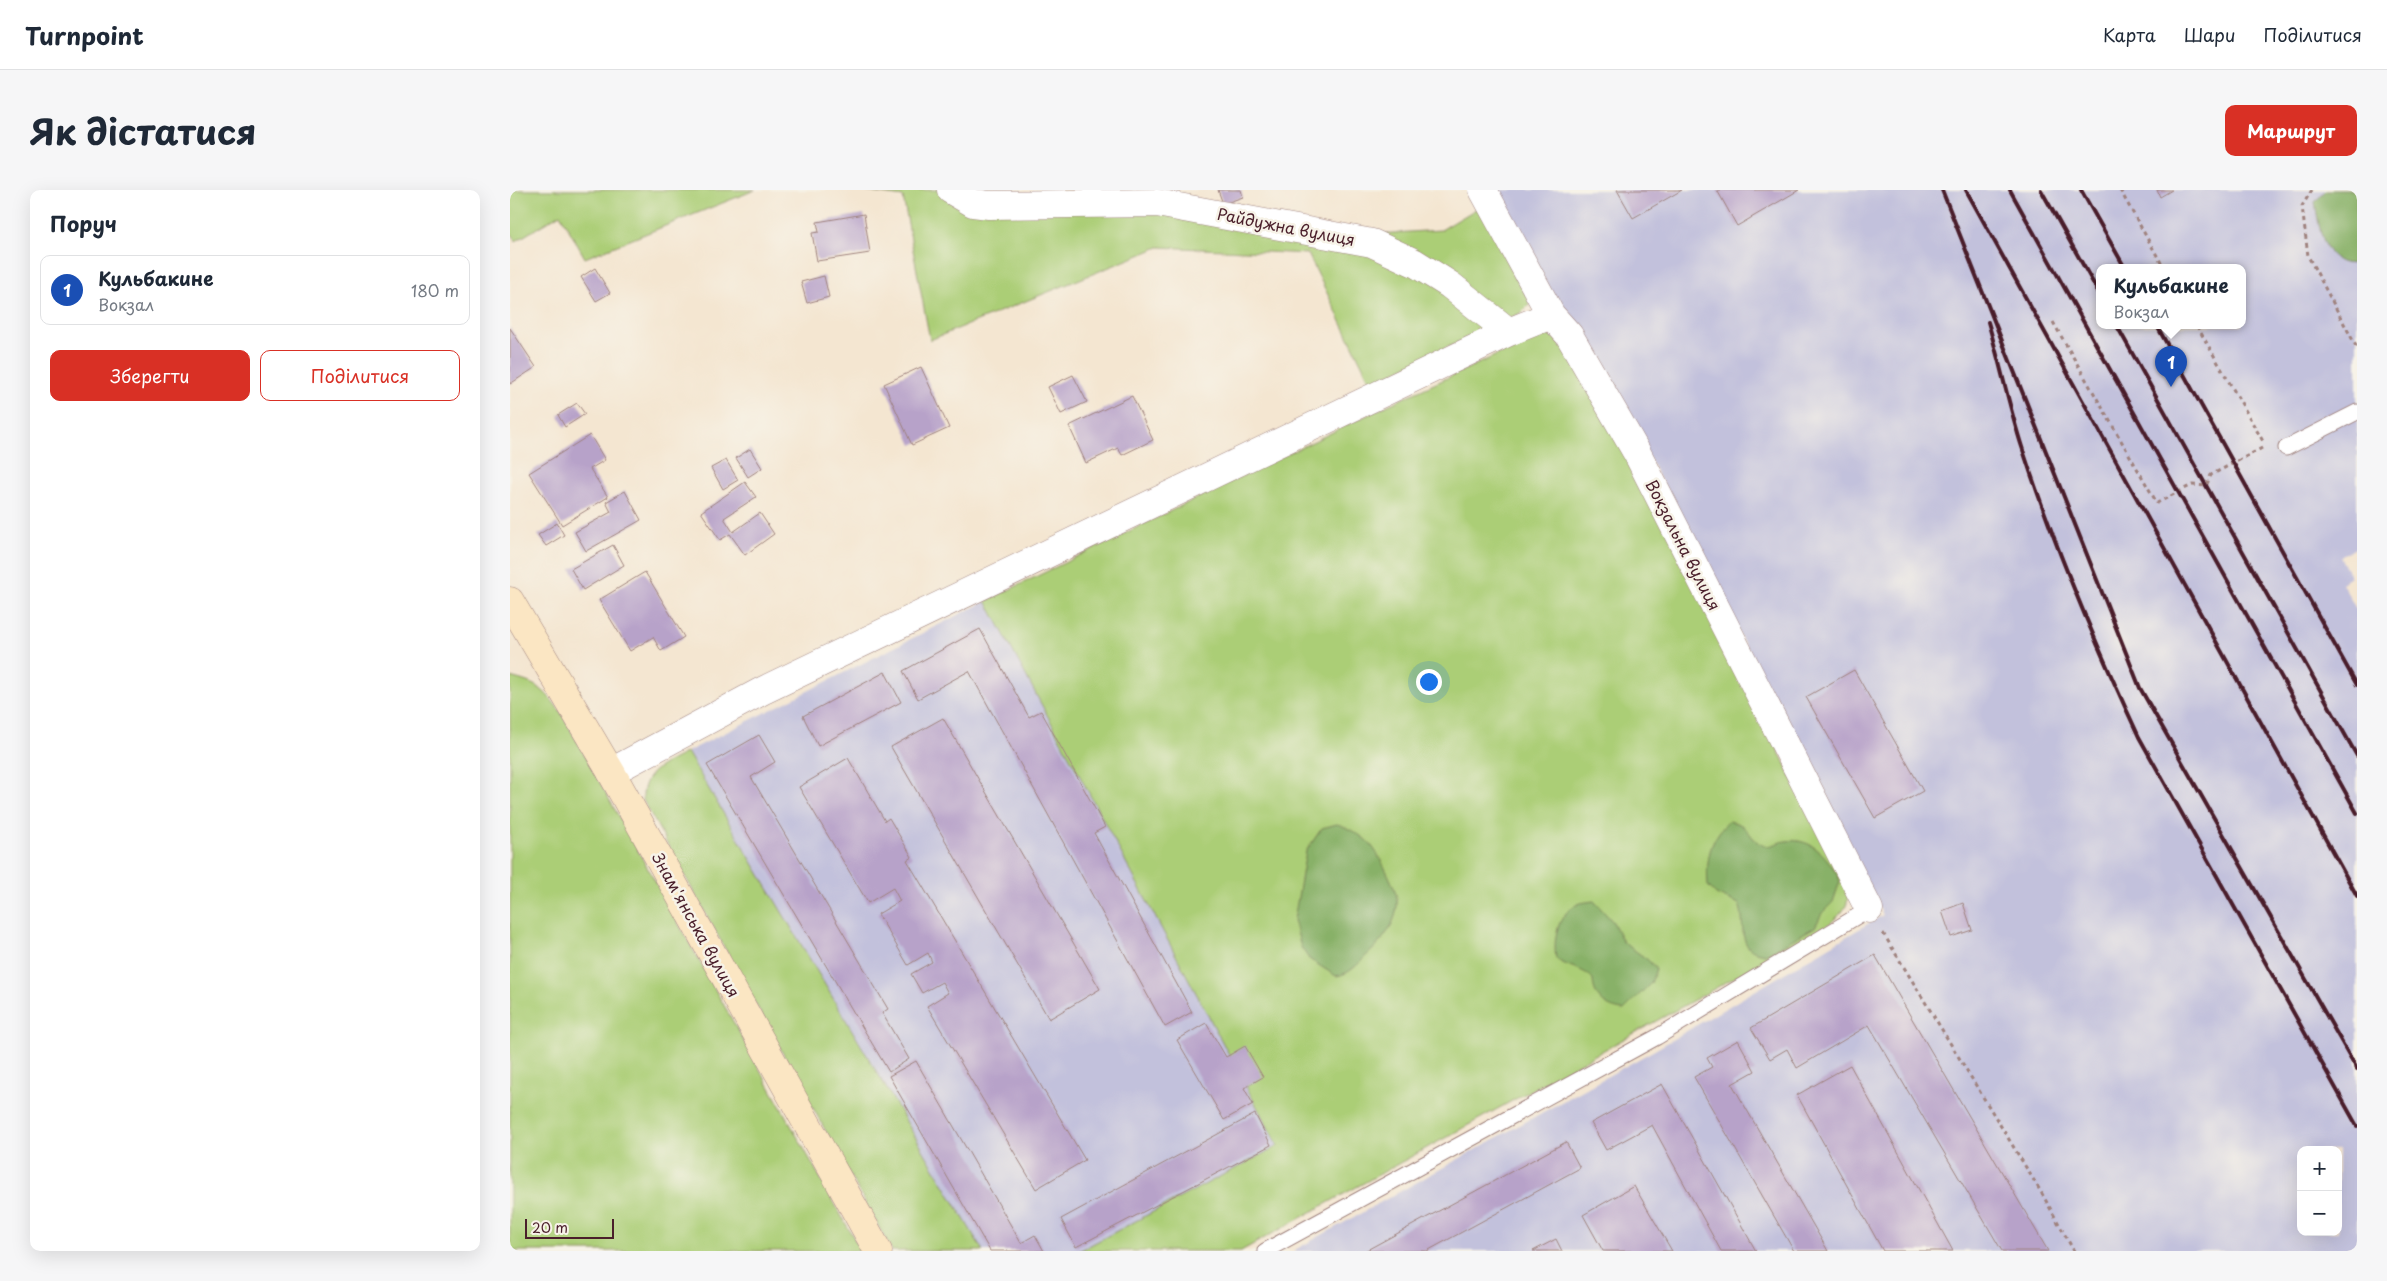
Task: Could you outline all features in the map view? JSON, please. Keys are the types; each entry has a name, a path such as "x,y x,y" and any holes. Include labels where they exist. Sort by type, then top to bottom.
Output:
{"street":[{"name":"Райдужна вулиця","path":"951,190 973,203 989,205 1157,203 1372,243 1422,268 1458,291 1509,332"},
{"name":"Вокзальна вулиця","path":"1483,190 1551,315 1568,335 1637,454 1869,910"},
{"path":"611,772 762,691 1509,332 1551,315"},
{"name":"Знам'янська вулиця","path":"510,601 518,632 611,772 878,1251"}],"lane":[{"path":"2286,448 2357,412"},
{"path":"1265,1251 1657,1037 1869,910"}],"path":[{"path":"2120,190 2162,264"},
{"path":"2312,190 2302,206 2308,256 2357,348"},
{"path":"2053,322 2157,503 2192,484 2206,486 2211,474 2265,446"},
{"path":"2199,329 2271,456 2286,448"},
{"path":"1869,910 2041,1192 2074,1251"}],"shaded area":[{"path":"1494,190 2357,190 2357,547 2340,557 2351,577 2342,583 2357,611 2357,1251 1293,1251 1653,1051 1883,915 1644,448 1537,269"},
{"path":"986,601 1278,1146 1079,1251 983,1251 687,752"}],"green space":[{"path":"510,190 755,190 585,258 560,214 516,241 510,233"},
{"path":"856,190 967,190 1361,235 1441,230 1481,206 1531,297 1529,305 1521,313 1371,383 1308,254 1159,247 930,340 903,197"},
{"path":"2326,190 2357,190 2357,263 2346,263 2337,260 2325,244 2321,234 2315,202"},
{"path":"1538,336 1552,336 1566,348 1631,458 1848,889 1846,906 1840,915 1826,927 1241,1251 1079,1251 1278,1146 986,601 1384,407"},
{"path":"510,677 539,688 560,711 861,1251 510,1251"},
{"path":"687,752 983,1251 892,1251 643,800 646,782 651,775 663,765"},
{"path":"1729,821 1741,825 1762,845 1769,846 1784,841 1796,841 1812,846 1826,858 1840,881 1833,902 1822,913 1815,927 1766,954 1749,948 1744,935 1739,904 1716,894 1708,886 1710,850 1717,835"},
{"path":"1337,824 1359,835 1373,848 1390,879 1396,894 1397,907 1392,923 1384,937 1373,950 1353,969 1336,976 1309,959 1301,947 1294,920 1306,851 1322,828"},
{"path":"1594,901 1613,922 1623,942 1648,960 1656,969 1651,983 1624,1010 1612,1007 1602,1001 1595,991 1593,979 1589,975 1556,959 1556,935 1565,914 1578,904"}],"building":[{"path":"1218,190 1241,190 1243,197 1223,204"},
{"path":"1617,190 1682,190 1633,218"},
{"path":"1717,190 1799,190 1737,226"},
{"path":"2157,190 2172,190 2160,197"},
{"path":"864,214 870,253 817,261 812,233 819,232 817,222"},
{"path":"595,268 610,293 596,301 581,277"},
{"path":"824,276 829,297 807,303 801,282"},
{"path":"510,328 536,367 510,384"},
{"path":"921,367 949,428 912,445 884,384"},
{"path":"1073,375 1087,402 1061,414 1048,387"},
{"path":"1132,396 1153,440 1122,455 1118,448 1086,463 1069,426"},
{"path":"577,403 585,414 565,427 558,415"},
{"path":"590,435 605,460 590,469 608,497 562,525 529,473"},
{"path":"750,449 762,468 748,477 736,458"},
{"path":"726,460 738,480 723,489 711,468"},
{"path":"745,482 756,497 724,518 733,532 760,513 774,534 745,555 730,534 720,540 701,512"},
{"path":"625,491 641,520 586,551 575,532 611,512 606,502"},
{"path":"557,523 564,535 546,546 538,535"},
{"path":"613,545 624,565 583,590 571,569"},
{"path":"645,572 684,637 661,651 653,637 630,651 599,600"},
{"path":"980,629 1029,717 1041,711 1105,827 1094,833 1192,1012 1165,1027 969,671 918,699 903,671"},
{"path":"1854,670 1923,791 1875,818 1806,697"},
{"path":"885,672 901,702 818,746 803,716"},
{"path":"943,718 1100,989 1049,1019 891,747"},
{"path":"759,735 775,762 751,777 888,1009 882,1013 909,1059 889,1072 707,765"},
{"path":"848,758 885,821 889,818 912,857 907,860 1085,1160 1036,1189 927,1006 948,993 942,982 922,993 911,974 932,962 928,953 908,965 878,914 900,901 893,888 868,903 799,787"},
{"path":"1963,903 1972,930 1951,937 1942,911"},
{"path":"1875,955 2048,1251 2002,1251 1869,1025 1797,1068 1787,1049 1770,1059 1751,1028"},
{"path":"1206,1023 1226,1057 1245,1046 1263,1077 1244,1088 1253,1104 1224,1120 1177,1040"},
{"path":"1738,1040 1755,1071 1732,1084 1828,1251 1794,1251 1694,1077 1712,1067 1707,1058"},
{"path":"916,1061 1021,1243 1035,1235 1044,1251 990,1251 889,1076"},
{"path":"1850,1065 1953,1251 1883,1251 1797,1095"},
{"path":"1662,1084 1756,1251 1721,1251 1652,1125 1606,1150 1591,1123"},
{"path":"1255,1114 1271,1145 1076,1247 1061,1219"},
{"path":"1566,1142 1580,1168 1427,1251 1365,1251"},
{"path":"1634,1186 1672,1251 1603,1251 1583,1215"},
{"path":"1556,1239 1562,1251 1533,1251"}],"railway":[{"path":"1942,190 2140,688 2357,1069"},
{"path":"1966,190 2357,896"},
{"path":"2010,190 2357,813"},
{"path":"2041,190 2096,288"},
{"path":"2081,190 2123,264"},
{"path":"1988,322 2017,432 2034,484 2076,594 2139,737 2357,1126"},
{"path":"2119,329 2357,756"},
{"path":"2159,329 2357,685"}],"place":[{"name":"Кульбакине","path":"2171,387"}]}
